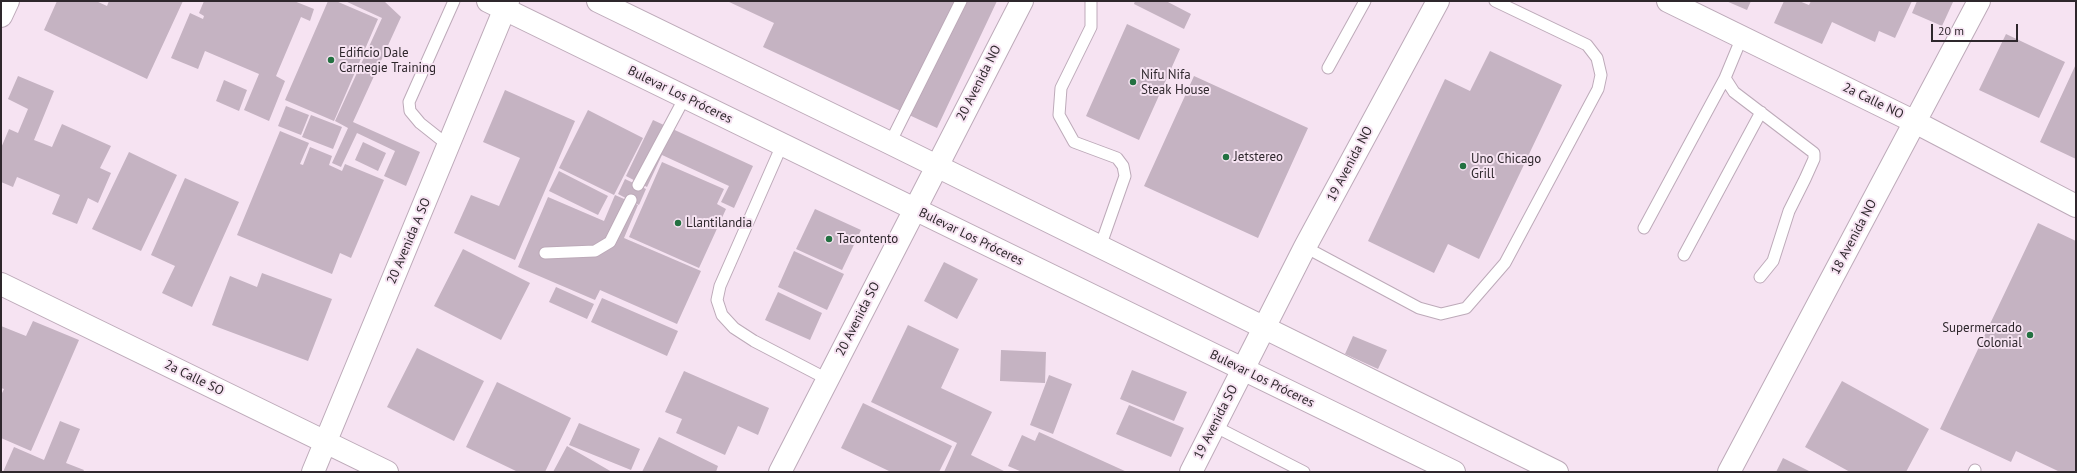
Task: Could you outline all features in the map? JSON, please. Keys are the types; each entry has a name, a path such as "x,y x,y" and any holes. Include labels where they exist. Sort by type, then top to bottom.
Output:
{"street":[{"path":"1,16 8,1"},
{"path":"598,1 890,143 1557,472"},
{"name":"20 Avenida NO","path":"936,166 1022,1"},
{"name":"19 Avenida NO","path":"1264,328 1305,247 1438,1"},
{"name":"2a Calle NO","path":"1668,1 1916,122 2076,206"},
{"name":"18 Avenida NO","path":"1729,472 1979,1"},
{"name":"20 Avenida A SO","path":"313,472 449,146 501,4"},
{"name":"Bulevar Los Próceres","path":"501,4 914,210 1243,369 1443,470"},
{"name":"20 Avenida SO","path":"780,472 936,166"},
{"name":"2a Calle SO","path":"1,284 387,472"},
{"name":"19 Avenida SO","path":"1191,472 1264,328"}],"lane":[{"path":"449,146 420,123 410,111 409,102 454,1"},
{"path":"890,143 961,1"},
{"path":"1091,1 1091,27 1061,88 1059,115 1074,142 1117,158 1123,166 1125,176 1100,247"},
{"path":"1328,68 1366,1"},
{"path":"1305,247 1419,308 1441,314 1466,308 1506,263 1598,89 1601,75 1597,58 1586,45 1495,1"},
{"path":"1644,228 1725,78 1742,37"},
{"path":"1725,78 1734,92 1814,153 1814,159 1789,211 1773,260 1760,277"},
{"path":"638,185 685,97"},
{"path":"1684,255 1761,112"},
{"path":"782,145 720,286 717,300 722,315 734,328 754,341 828,379"},
{"path":"546,253 595,251 610,242 631,200"},
{"path":"1214,426 1304,472"}],"building":[{"path":"57,1 96,1 107,6 109,1 183,1 147,79 44,30"},
{"path":"204,1 294,1 314,9 310,21 301,17 276,76 285,81 269,121 244,110 259,74 205,51 198,69 171,58 190,13 203,19 204,16 199,13"},
{"name":"Edificio Dale Carnegie Training","path":"328,1 336,1 378,19 334,121 285,100"},
{"path":"345,1 384,1 401,17 353,122 420,152 406,186 384,176 395,151 357,133 341,167 332,163 348,128 335,121 382,18"},
{"path":"727,1 997,1 937,128 763,47 774,23"},
{"path":"1135,1 1166,1 1191,14 1184,29 1134,4"},
{"path":"1726,1 1751,1 1747,10"},
{"path":"1784,1 1799,1 1809,5 1811,1 1912,1 1895,38 1879,31 1875,42 1832,22 1822,44 1774,23"},
{"path":"1917,1 1953,2 1942,26 1912,13"},
{"name":"Nifu Nifa Steak House","path":"1127,24 1180,49 1139,140 1086,116"},
{"path":"2006,34 2065,62 2039,118 1979,90"},
{"name":"Uno Chicago Grill","path":"1490,51 1562,85 1479,259 1448,244 1434,273 1368,241 1445,79 1470,91"},
{"path":"2076,64 2076,159 2040,142"},
{"path":"18,76 54,91 34,140 52,147 62,124 111,146 100,168 111,173 98,203 88,198 77,224 52,214 60,195 17,177 13,187 1,182 1,148 9,129 18,133 28,109 8,99"},
{"name":"Jetstereo","path":"1194,76 1308,128 1258,238 1144,186"},
{"path":"224,80 247,90 239,111 216,101"},
{"path":"505,90 575,121 515,260 454,233 471,195 499,206 520,158 483,142"},
{"path":"286,106 309,115 301,135 278,126"},
{"path":"588,110 643,138 614,195 559,168"},
{"path":"311,115 342,127 333,149 302,137"},
{"path":"653,120 753,166 734,208 721,202 729,186 662,155 647,187 626,176"},
{"path":"280,131 309,143 300,164 303,165 310,147 332,156 329,165 342,171 345,164 384,180 351,258 340,253 332,274 237,235"},
{"path":"363,142 386,153 378,171 355,160"},
{"path":"129,152 177,175 141,251 92,229"},
{"name":"Llantilandia","path":"662,162 724,189 717,204 726,209 699,268 629,237"},
{"path":"559,171 608,196 598,215 549,191"},
{"path":"185,178 239,202 192,307 162,293 175,266 151,255"},
{"path":"625,179 646,189 639,205 618,194"},
{"path":"615,195 638,205 624,238 701,271 677,324 600,290 595,300 518,267 548,197 604,221"},
{"name":"Tacontento","path":"815,209 861,230 842,270 796,249"},
{"name":"Supermercado Colonial","path":"2038,223 2076,241 2076,472 2060,472 2016,451 2011,462 1940,429"},
{"path":"463,249 530,283 501,340 434,306"},
{"path":"794,251 844,274 827,310 778,287"},
{"path":"944,262 978,279 957,319 924,301"},
{"path":"262,273 332,299 308,361 212,325 230,276 257,287"},
{"path":"556,287 594,304 587,319 549,302"},
{"path":"778,292 822,313 810,340 765,320"},
{"path":"602,298 678,331 667,356 591,322"},
{"path":"33,321 79,340 31,451 1,438 1,395 4,389 1,388 1,326 26,336"},
{"path":"908,325 959,349 941,388 992,412 971,455 1006,472 944,472 957,443 871,402"},
{"path":"1353,336 1387,350 1378,369 1345,354"},
{"path":"417,348 484,381 454,441 387,407"},
{"path":"1001,350 1046,352 1045,383 1000,381"},
{"path":"1132,370 1187,392 1174,421 1120,399"},
{"path":"684,371 769,408 758,435 738,426 725,455 676,433 682,419 665,412"},
{"path":"1049,375 1072,384 1053,434 1030,425"},
{"path":"1842,381 1929,429 1906,472 1850,472 1805,447"},
{"path":"497,382 571,418 545,472 518,472 466,447"},
{"path":"863,403 952,446 939,472 891,472 841,448"},
{"path":"1129,405 1184,428 1171,457 1116,434"},
{"path":"60,421 80,429 66,463 84,470 83,472 3,472 14,447 44,460"},
{"path":"579,423 640,449 631,470 569,445"},
{"path":"1039,432 1127,472 1022,472 1008,466 1022,435 1035,441"},
{"path":"659,437 718,466 716,472 642,472"},
{"path":"567,446 612,472 553,472"},
{"path":"1783,458 1811,472 1776,472"}],"place":[{"name":"Edificio Dale Carnegie Training","path":"331,60"},
{"name":"Nifu Nifa Steak House","path":"1133,82"},
{"name":"Jetstereo","path":"1226,157"},
{"name":"Uno Chicago Grill","path":"1463,166"},
{"name":"Llantilandia","path":"678,223"},
{"name":"Tacontento","path":"829,239"},
{"name":"Supermercado Colonial","path":"2030,335"}]}
